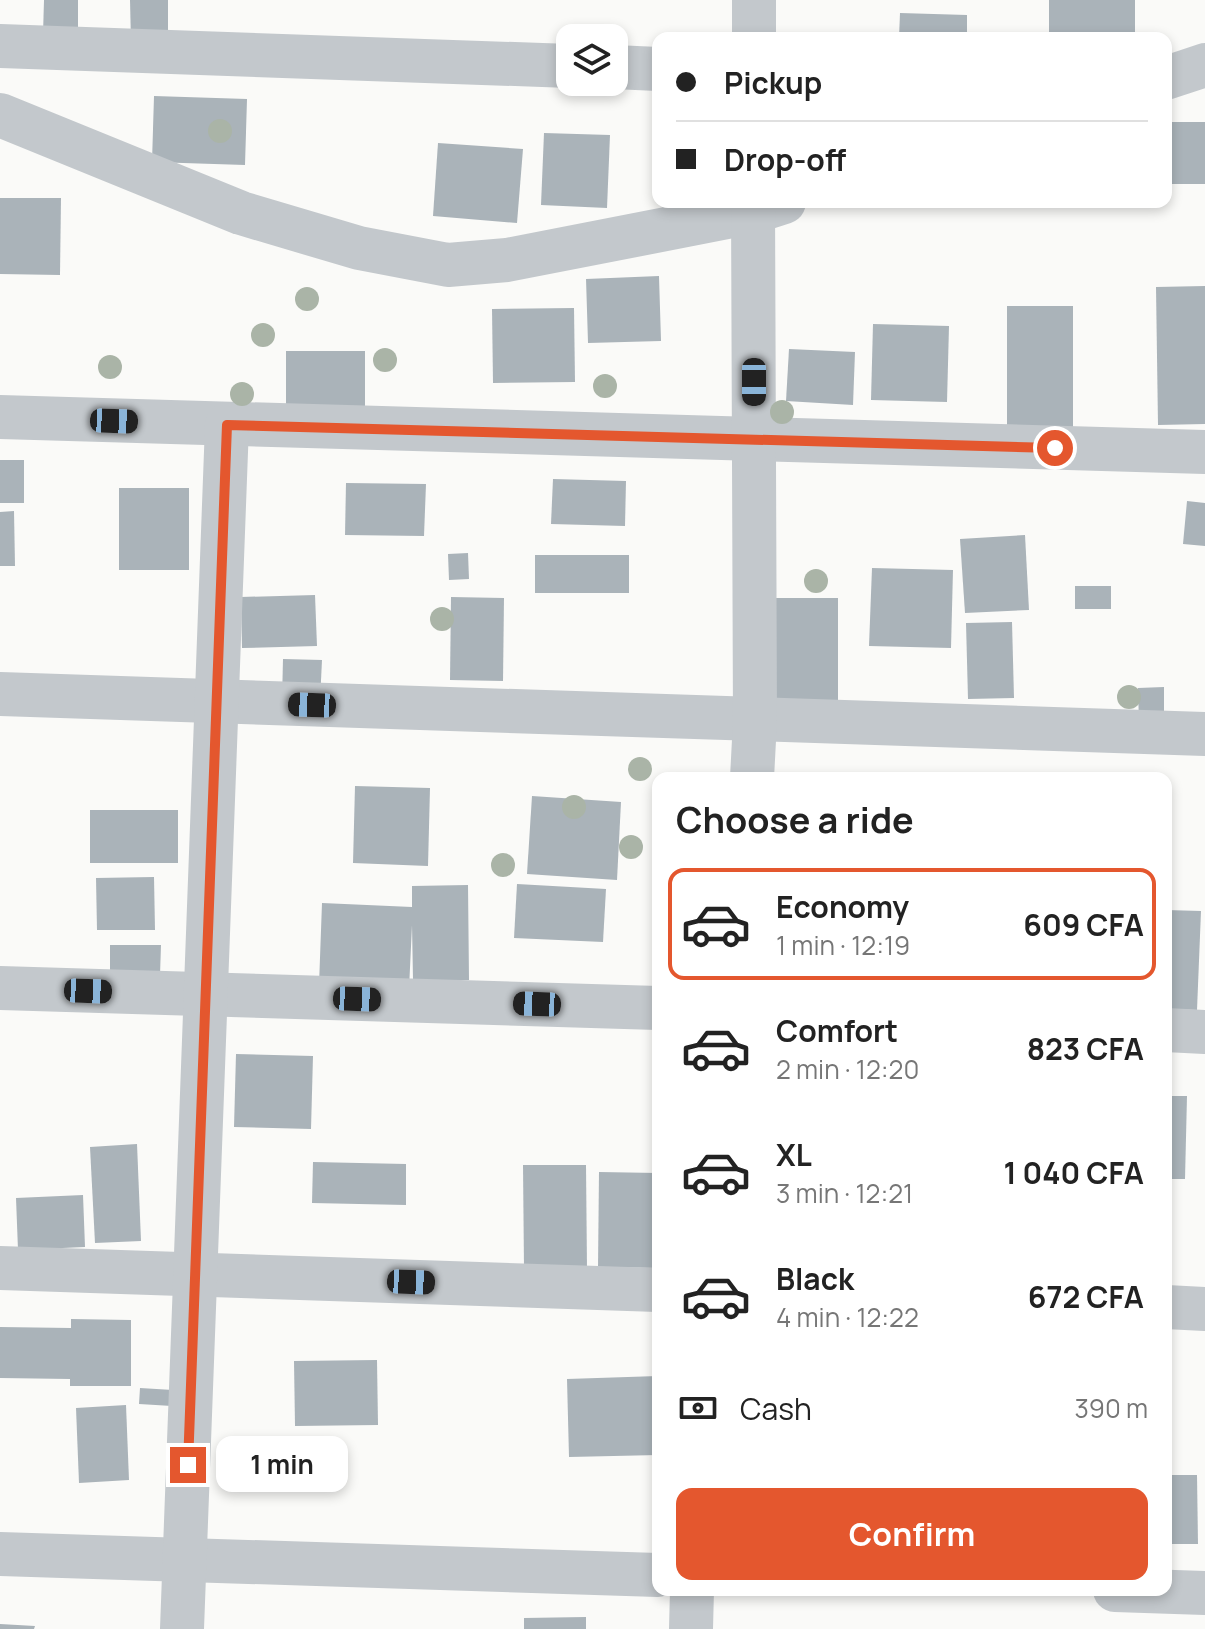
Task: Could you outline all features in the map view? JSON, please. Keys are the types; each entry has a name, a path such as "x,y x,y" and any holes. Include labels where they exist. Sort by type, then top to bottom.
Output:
{"street":[{"path":"754,0 754,32"},
{"path":"0,46 556,66"},
{"path":"1172,76 1205,65"},
{"path":"628,68 652,69"},
{"path":"0,115 241,213 359,248 448,265 507,260 750,208"},
{"path":"752,772 755,721 754,438 764,208"},
{"path":"0,417 1205,452"},
{"path":"182,1629 227,425"},
{"path":"0,694 1205,734"},
{"path":"0,988 652,1008"},
{"path":"1172,1030 1205,1032"},
{"path":"0,1268 652,1290"},
{"path":"1172,1307 1205,1309"},
{"path":"0,1554 652,1575"},
{"path":"1172,1592 1205,1593"},
{"path":"691,1629 692,1596"}],"building":[{"path":"44,0 78,0 78,35 43,34"},
{"path":"130,0 168,0 168,42 131,42"},
{"path":"1049,0 1135,0 1135,32 1049,32"},
{"path":"900,13 967,15 967,32 899,32"},
{"path":"154,96 247,99 245,165 152,162"},
{"path":"1172,122 1205,122 1205,184 1172,184"},
{"path":"544,133 610,135 607,208 541,205"},
{"path":"438,143 523,149 517,223 433,216"},
{"path":"0,198 61,198 60,275 0,274"},
{"path":"659,276 661,341 588,343 586,279"},
{"path":"1205,286 1205,424 1158,425 1156,287"},
{"path":"1007,306 1073,306 1073,430 1007,430"},
{"path":"574,308 575,382 493,383 492,309"},
{"path":"873,324 949,326 947,402 871,400"},
{"path":"789,349 855,352 853,405 786,401"},
{"path":"286,351 365,351 365,418 286,418"},
{"path":"0,460 24,460 24,503 0,503"},
{"path":"553,479 626,481 625,526 551,524"},
{"path":"346,483 426,484 424,536 345,535"},
{"path":"119,488 189,488 189,570 119,570"},
{"path":"1187,501 1205,503 1205,546 1183,544"},
{"path":"14,511 15,566 0,566 0,512"},
{"path":"1025,535 1029,610 965,613 960,539"},
{"path":"468,553 469,579 449,580 448,554"},
{"path":"535,555 629,555 629,593 535,593"},
{"path":"872,568 953,570 951,648 869,646"},
{"path":"1075,586 1111,586 1111,609 1075,609"},
{"path":"315,595 317,646 242,648 241,597"},
{"path":"451,597 504,598 503,681 450,680"},
{"path":"776,598 838,598 838,708 776,708"},
{"path":"1012,622 1014,698 968,699 966,623"},
{"path":"283,659 322,660 320,701 282,700"},
{"path":"1164,687 1164,724 1139,725 1138,688"},
{"path":"355,786 430,788 428,866 353,863"},
{"path":"532,796 621,802 617,880 527,874"},
{"path":"90,810 178,810 178,863 90,863"},
{"path":"154,877 155,930 97,930 96,878"},
{"path":"517,884 606,889 603,942 514,938"},
{"path":"468,885 469,980 413,980 412,925 409,989 319,985 322,903 412,907 412,886"},
{"path":"1172,910 1201,911 1197,1010 1172,1009"},
{"path":"110,945 161,945 160,975 110,975"},
{"path":"236,1054 313,1056 311,1129 234,1127"},
{"path":"1172,1096 1187,1096 1185,1179 1172,1179"},
{"path":"137,1144 141,1241 95,1243 90,1147"},
{"path":"313,1162 406,1164 406,1205 312,1203"},
{"path":"523,1165 586,1165 587,1269 524,1269"},
{"path":"599,1172 652,1173 652,1268 598,1267"},
{"path":"83,1195 85,1247 18,1250 16,1198"},
{"path":"71,1319 131,1320 131,1386 70,1386 70,1379 0,1378 0,1327 71,1328"},
{"path":"377,1360 378,1425 295,1426 294,1361"},
{"path":"652,1376 652,1455 569,1457 567,1379"},
{"path":"140,1388 173,1390 172,1406 139,1404"},
{"path":"126,1405 129,1480 79,1483 76,1408"},
{"path":"267,1445 337,1448 335,1488 266,1485"},
{"path":"1172,1475 1197,1475 1198,1544 1172,1544"},
{"path":"586,1617 586,1629 524,1629 524,1618"},
{"path":"0,1624 35,1626 34,1629 0,1629"}],"route":[{"path":"188,1465 227,425 1055,448"}]}
